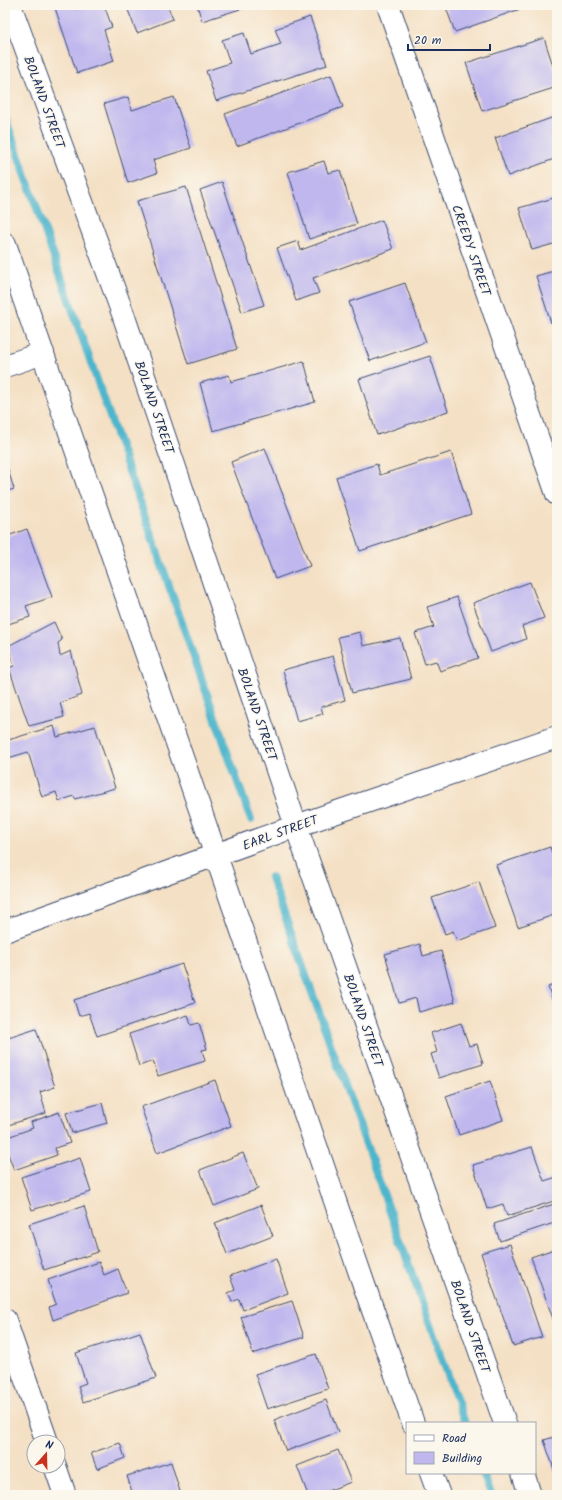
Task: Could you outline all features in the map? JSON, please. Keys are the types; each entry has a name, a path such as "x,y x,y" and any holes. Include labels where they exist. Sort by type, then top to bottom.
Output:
{"street":[{"name":"BOLAND STREET","path":"10,5 123,314 296,826 505,1422"},
{"name":"CREEDY STREET","path":"388,5 557,494"},
{"path":"5,244 413,1422"},
{"path":"5,366 43,353"},
{"name":"EARL STREET","path":"5,931 296,826 557,737"},
{"path":"5,1320 44,1434"},
{"path":"58,1474 65,1495"},
{"path":"431,1474 439,1495"},
{"path":"523,1474 530,1495"}],"building":[{"path":"54,5 104,5 112,27 104,30 114,61 77,73"},
{"path":"126,5 167,5 173,19 137,33"},
{"path":"197,5 253,5 202,21"},
{"path":"445,5 519,5 520,9 455,32"},
{"path":"310,17 327,65 216,101 206,71 230,63 222,40 244,33 251,54 281,44 275,29"},
{"path":"544,38 557,78 557,87 482,111 466,63"},
{"path":"331,75 343,107 237,146 225,114"},
{"path":"128,97 132,110 174,97 191,148 153,160 157,173 128,183 104,104"},
{"path":"557,116 557,158 508,176 495,138"},
{"path":"324,161 328,173 340,170 357,224 309,239 288,172"},
{"path":"222,182 264,305 242,312 200,190"},
{"path":"186,187 237,349 188,364 137,201"},
{"path":"557,197 557,243 532,250 519,208"},
{"path":"382,220 393,249 313,278 319,293 296,301 277,248 298,241 301,250"},
{"path":"557,270 557,321 551,323 536,276"},
{"path":"405,283 426,342 370,361 349,302"},
{"path":"430,356 448,411 377,435 359,379"},
{"path":"304,361 315,402 213,431 200,383 229,375 231,382"},
{"path":"265,448 310,566 275,579 231,462"},
{"path":"451,452 471,514 360,551 336,477 377,464 380,475"},
{"path":"5,460 14,489 5,492"},
{"path":"27,529 52,597 26,606 30,617 5,625 5,537"},
{"path":"530,582 544,618 522,626 526,639 491,652 473,603"},
{"path":"457,597 478,658 440,671 436,661 425,664 415,633 434,627 427,607"},
{"path":"54,622 62,640 58,643 60,656 71,651 82,695 60,703 64,717 29,726 9,668 14,666 8,646"},
{"path":"360,632 363,646 400,638 411,679 352,693 338,637"},
{"path":"333,656 345,700 321,707 323,714 297,721 283,670"},
{"path":"54,726 57,737 95,726 115,788 75,799 74,796 59,801 56,792 42,797 28,752 5,759 5,741"},
{"path":"550,847 557,869 557,914 518,927 496,865"},
{"path":"479,882 495,928 457,941 453,931 445,934 432,898"},
{"path":"420,944 423,956 441,951 455,1002 419,1012 416,998 399,1003 385,954"},
{"path":"182,964 195,1003 97,1036 89,1013 79,1016 74,1000"},
{"path":"557,983 557,1013 548,987"},
{"path":"188,1015 191,1025 199,1023 207,1049 202,1050 205,1061 158,1076 153,1061 139,1066 129,1034"},
{"path":"461,1023 469,1046 477,1044 483,1064 439,1078 431,1054 437,1052 431,1033"},
{"path":"36,1029 55,1087 40,1092 46,1113 5,1126 5,1039"},
{"path":"215,1080 231,1126 157,1153 141,1107"},
{"path":"490,1081 503,1120 459,1135 446,1096"},
{"path":"102,1103 107,1123 72,1133 66,1113"},
{"path":"59,1112 70,1143 55,1148 57,1155 14,1170 5,1146 5,1138 33,1128 31,1122"},
{"path":"532,1147 544,1181 557,1177 557,1200 507,1216 503,1204 487,1209 473,1165"},
{"path":"243,1153 258,1189 214,1206 200,1170"},
{"path":"80,1158 91,1192 32,1210 21,1177"},
{"path":"557,1203 557,1222 500,1241 494,1224"},
{"path":"261,1205 273,1236 227,1254 215,1223"},
{"path":"84,1206 98,1252 44,1270 29,1224"},
{"path":"510,1244 542,1337 513,1346 481,1253"},
{"path":"557,1248 557,1330 531,1257"},
{"path":"276,1259 288,1293 243,1310 239,1299 232,1302 228,1293 235,1290 230,1276"},
{"path":"99,1262 104,1275 118,1269 127,1293 53,1320 49,1307 56,1304 48,1280"},
{"path":"292,1301 304,1337 253,1354 241,1317"},
{"path":"140,1332 156,1378 83,1402 78,1386 86,1383 76,1353"},
{"path":"316,1354 328,1389 267,1409 255,1374"},
{"path":"326,1400 338,1432 286,1451 274,1420"},
{"path":"557,1434 557,1478 544,1440 554,1437"},
{"path":"120,1443 125,1458 97,1469 91,1453"},
{"path":"338,1450 351,1482 317,1495 308,1495 297,1466"},
{"path":"171,1462 181,1495 133,1495 127,1476"}],"waterway":[{"path":"5,117 251,820"},
{"path":"271,877 465,1422"},
{"path":"483,1474 491,1495"}]}
